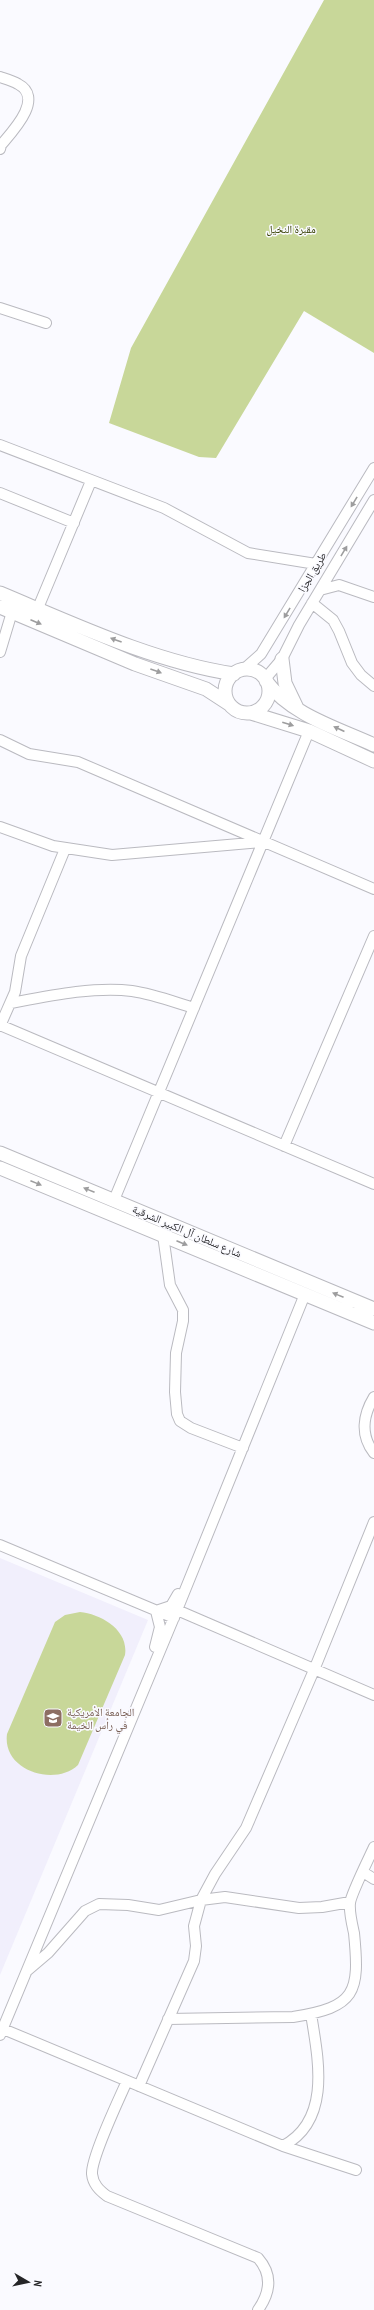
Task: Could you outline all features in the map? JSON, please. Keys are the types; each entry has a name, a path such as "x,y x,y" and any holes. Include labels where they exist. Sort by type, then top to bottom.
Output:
{"main road":[{"path":"0,593 180,663 238,672 256,671 274,692 297,710 374,745"},
{"path":"6,610 136,664 206,689 237,711 251,713 309,731 374,761"},
{"path":"282,658 285,683 297,710"},
{"path":"229,704 225,689 238,672"},
{"path":"251,713 260,709 266,702 269,693 265,680"},
{"name":"شارع سلطان آل الكبير الشرقية","path":"0,1153 374,1309"},
{"name":"شارع سلطان آل الكبير الشرقية","path":"0,1168 374,1323"}],"street":[{"path":"0,77 20,84 27,95 28,107 21,123 0,146"},
{"path":"0,308 46,323"},
{"path":"0,445 164,508 248,553 316,564"},
{"name":"طريق الجزا","path":"238,672 262,654 374,468"},
{"path":"38,608 91,481"},
{"path":"0,493 74,523"},
{"name":"طريق الجزا","path":"265,680 282,658 312,603 374,500"},
{"path":"333,569 339,585"},
{"path":"320,590 339,585 374,597"},
{"path":"312,603 333,620 339,630 352,663 361,675 374,686"},
{"path":"0,652 6,610"},
{"path":"114,1200 309,731"},
{"path":"0,740 29,754 78,762 374,889"},
{"path":"0,826 65,849 123,855 263,842"},
{"path":"65,849 21,956 16,992 0,1026 374,1184"},
{"path":"284,1146 374,936"},
{"path":"11,1003 69,994 114,990 147,994 194,1008"},
{"path":"163,1235 170,1285 183,1310 183,1321 176,1353 175,1392 177,1414 180,1421 191,1428 243,1448"},
{"path":"305,1294 193,1571 1,2032 127,2081 283,2146 356,2170"},
{"path":"374,1397 367,1409 364,1422 365,1436 374,1453"},
{"path":"139,2086 194,1961 196,1946 194,1926 201,1900 215,1874 246,1828 314,1670 374,1522"},
{"path":"0,1545 156,1611 175,1614 374,1695"},
{"path":"156,1611 171,1606 183,1584 193,1571"},
{"path":"148,1680 150,1661 160,1632 156,1611"},
{"path":"168,2018 294,2017 311,2014 339,2004 353,1991 357,1970 350,1902 374,1847"},
{"path":"363,1872 374,1878"},
{"path":"26,1972 48,1953 85,1911 99,1904 128,1905 159,1910 201,1900 225,1897 299,1908 322,1907 350,1902"},
{"path":"283,2146 295,2140 304,2128 312,2113 317,2097 319,2079 311,2014"},
{"path":"127,2081 92,2166 94,2183 107,2196 258,2258 266,2269 269,2285 264,2301 258,2310"}],"shaded area":[{"name":"الجامعة الأمريكية في رأس الخيمة","path":"0,1558 148,1620 0,1975"}],"green space":[{"name":"مقبرة النخيل","path":"324,0 374,0 374,353 304,311 216,458 199,457 109,423 131,348"},
{"path":"80,1612 96,1616 112,1625 123,1638 125,1655 78,1765 68,1772 56,1775 44,1775 32,1772 21,1766 13,1758 8,1747 7,1734 55,1622 65,1615"}],"place":[{"name":"الجامعة الأمريكية في رأس الخيمة","path":"53,1718"}]}
